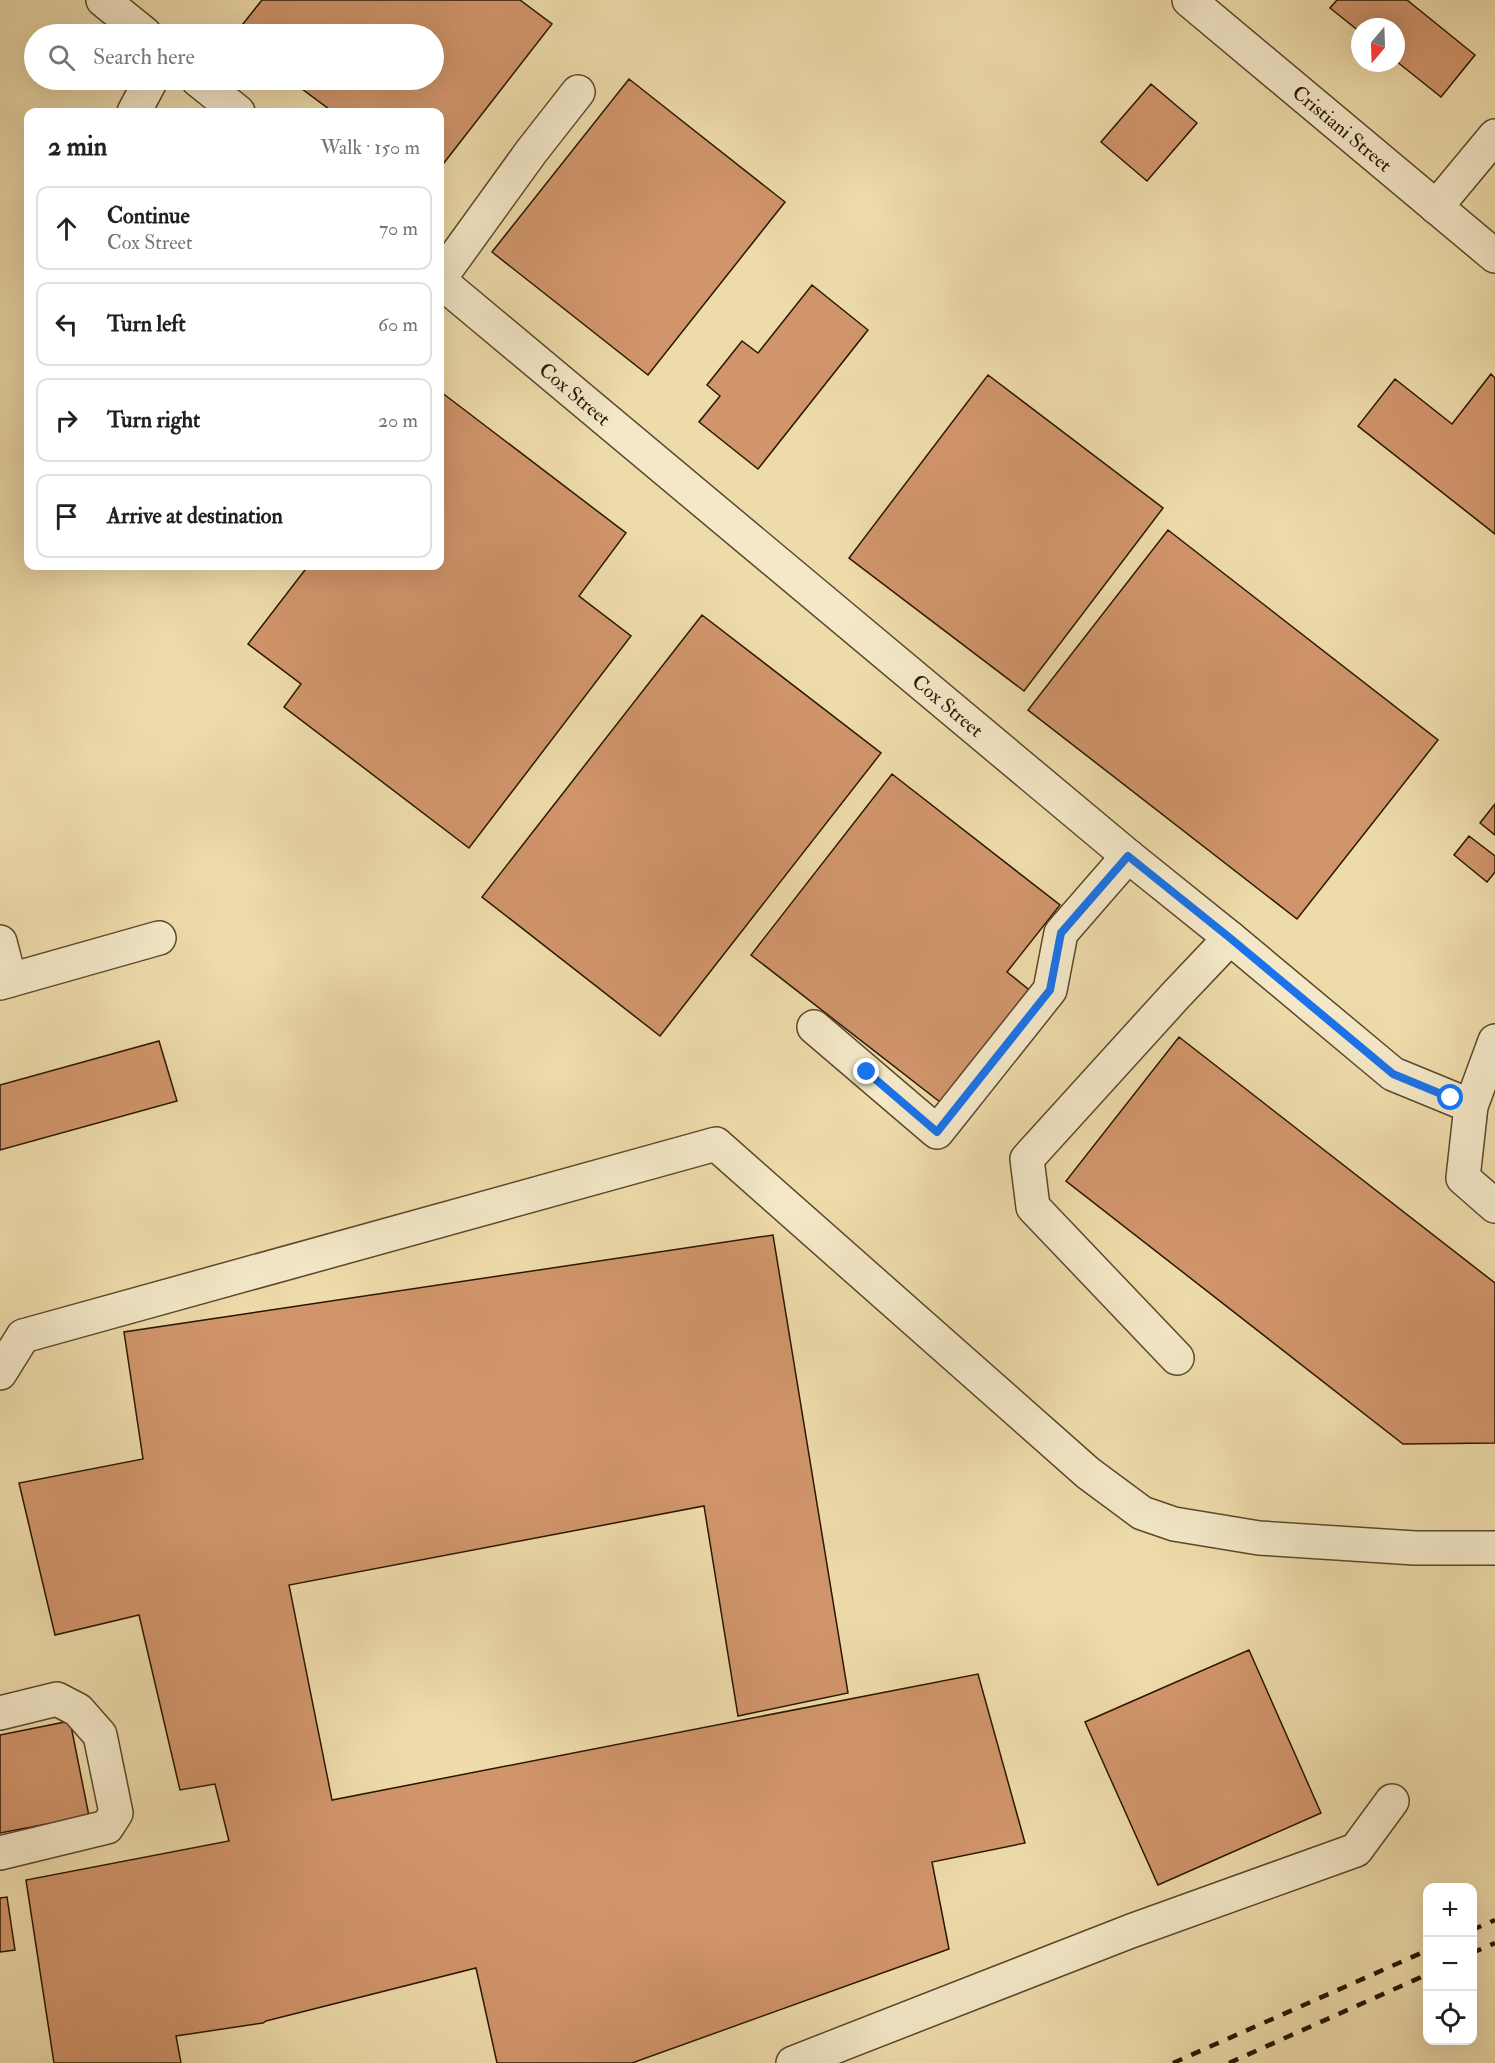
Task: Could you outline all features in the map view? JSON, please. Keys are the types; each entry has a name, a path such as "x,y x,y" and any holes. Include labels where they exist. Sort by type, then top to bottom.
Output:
{"street":[{"path":"103,0 133,24"},
{"name":"Cristiani Street","path":"1189,0 1495,256"},
{"path":"136,108 146,90"},
{"path":"210,90 233,108"},
{"path":"444,273 531,152 578,92"},
{"path":"1436,207 1495,136"},
{"name":"Cox Street","path":"444,282 1128,856 1393,1074 1471,1106"},
{"path":"814,1027 937,1132 1050,990 1061,933 1128,856"},
{"path":"0,942 5,981 159,938"},
{"path":"1177,1359 1033,1206 1027,1159 1174,996 1230,938"},
{"path":"1495,1041 1471,1106 1463,1178 1495,1206"},
{"path":"0,1373 23,1336 716,1144 1088,1473 1142,1514 1174,1524 1259,1538 1415,1548 1495,1548"},
{"path":"0,1713 57,1699 78,1710 100,1735 116,1813 107,1827 0,1853"},
{"path":"794,2063 1131,1931 1356,1850 1392,1801"}],"building":[{"path":"262,0 520,0 552,24 444,163 444,108 328,108 303,90 444,90 444,24 243,24"},
{"path":"1337,0 1407,0 1475,55 1441,97 1405,68 1405,18 1351,18 1351,25 1330,8"},
{"path":"629,79 785,202 648,375 492,252"},
{"path":"1151,84 1197,123 1147,181 1101,142"},
{"path":"812,285 868,330 758,469 699,422 720,396 707,385 742,341 758,353"},
{"path":"1491,374 1495,378 1495,534 1358,426 1395,379 1452,424"},
{"path":"988,375 1163,508 1024,691 849,558"},
{"path":"444,394 626,533 579,596 631,636 469,848 284,707 301,684 248,644 305,570 444,570"},
{"path":"1168,530 1438,740 1297,919 1028,710"},
{"path":"702,615 881,753 660,1036 482,897"},
{"path":"892,774 1060,905 1007,972 1037,996 949,1109 751,955"},
{"path":"1495,804 1495,835 1480,823"},
{"path":"1469,836 1495,856 1495,872 1487,882 1454,855"},
{"path":"1179,1037 1495,1283 1495,1443 1403,1444 1066,1181"},
{"path":"159,1041 177,1101 0,1150 0,1085"},
{"path":"773,1235 848,1693 738,1716 704,1506 289,1585 332,1800 978,1674 1025,1843 932,1862 949,1949 632,2063 497,2063 476,1968 263,2023 176,2036 181,2063 54,2063 26,1880 229,1841 215,1784 180,1790 139,1615 55,1635 19,1483 143,1459 124,1332"},
{"path":"1249,1650 1321,1813 1158,1885 1085,1722"},
{"path":"70,1721 89,1816 0,1833 0,1735"},
{"path":"7,1897 15,1950 0,1952 0,1898"}],"railway":[{"path":"1477,1928 1495,1920"},
{"path":"1477,1951 1495,1943"},
{"path":"1173,2063 1423,1952"},
{"path":"1229,2063 1423,1976"}],"route":[{"path":"867,1072 937,1132 1050,990 1061,933 1128,856 1393,1074 1451,1098"}]}
